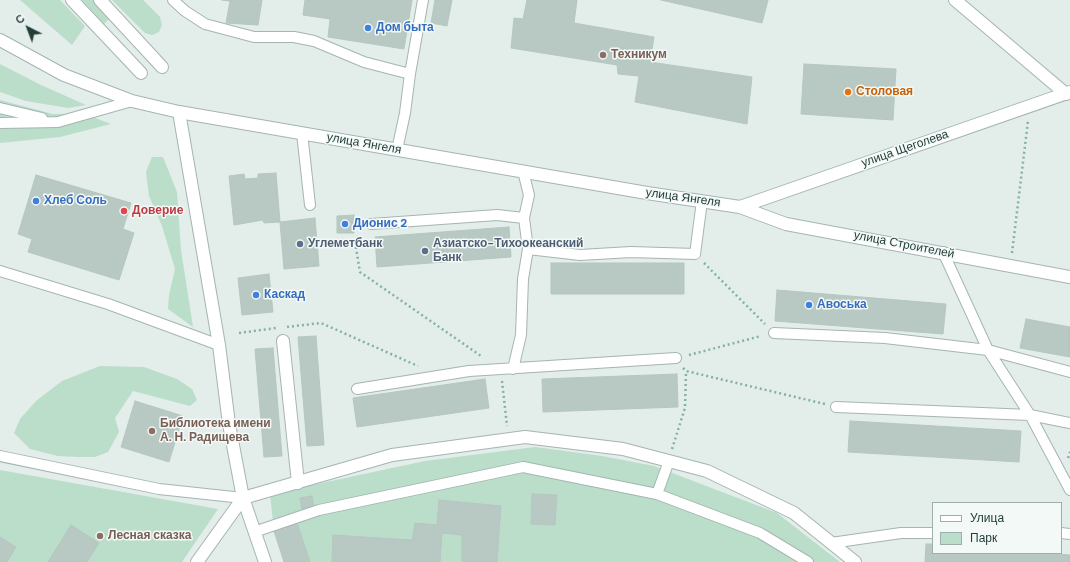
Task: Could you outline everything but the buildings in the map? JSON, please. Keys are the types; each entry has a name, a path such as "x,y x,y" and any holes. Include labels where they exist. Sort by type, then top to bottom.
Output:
{"street":[{"path":"72,0 141,73"},
{"path":"100,0 162,67"},
{"path":"955,0 1068,93"},
{"name":"улица Янгеля","path":"0,40 64,75 132,101 179,112 740,207"},
{"name":"улица Щеголева","path":"740,207 1068,93"},
{"path":"179,112 219,345 229,424 243,498 264,562"},
{"name":"улица Строителей","path":"740,207 786,224 1070,277"},
{"path":"283,341 298,483"},
{"path":"197,562 243,498 392,455 524,437 623,449 707,471 794,512 855,562"}],"lane":[{"path":"173,0 205,24 254,37 294,37 314,41 364,62 410,74"},
{"path":"397,150 405,113 423,0"},
{"path":"0,122 58,122 132,101"},
{"path":"0,108 58,122"},
{"path":"302,133 310,205"},
{"path":"513,369 521,335 522,294 528,249 524,218 529,196 523,171"},
{"path":"528,249 580,255 630,252 695,254 702,201"},
{"path":"370,224 496,215 524,218"},
{"path":"942,252 988,350 1030,415 1070,490"},
{"path":"0,270 108,304 219,345"},
{"path":"774,333 885,338 988,350 1070,372"},
{"path":"357,388 469,371 676,358"},
{"path":"836,407 1030,415 1070,423"},
{"path":"0,456 159,489 243,498"},
{"path":"658,494 669,461"},
{"path":"254,532 319,510 523,467 658,494 760,533 808,562"},
{"path":"831,543 901,533 932,532"}],"path":[{"path":"1011,266 1030,106"},
{"path":"355,242 360,272 501,370 508,439"},
{"path":"695,254 774,333"},
{"path":"239,333 321,323 440,375"},
{"path":"774,333 676,358 686,371 836,407"},
{"path":"669,461 685,408 686,371"}],"green space":[{"path":"20,0 60,0 85,26 72,45"},
{"path":"82,0 93,0 110,18 104,24"},
{"path":"112,0 143,0 160,17 162,25 159,32 152,35 145,33"},
{"path":"0,64 41,85 86,105 68,108 26,101 0,92"},
{"path":"0,100 53,114 85,114 111,124 60,137 0,143"},
{"path":"152,157 163,157 177,192 181,250 193,327 168,309 169,295 175,269 162,226 149,196 146,172"},
{"path":"100,366 144,367 177,379 192,389 197,400 190,406 133,391 115,418 119,432 108,452 95,457 58,456 30,449 14,433 20,419 36,401 62,381"},
{"path":"535,447 602,456 654,466 777,513 840,562 284,562 274,531 270,494 425,461"},
{"name":"Лесная сказка","path":"0,470 218,509 182,562 0,562"}],"place":[{"name":"Дом быта","path":"368,28"},
{"name":"Техникум","path":"603,55"},
{"name":"Столовая","path":"848,92"},
{"name":"Хлеб Соль","path":"36,201"},
{"name":"Доверие","path":"124,211"},
{"name":"Дионис 2","path":"345,224"},
{"name":"Углеметбанк","path":"300,244"},
{"name":"Азиатско-Тихоокеанский Банк","path":"425,251"},
{"name":"Каскад","path":"256,295"},
{"name":"Авоська","path":"809,305"},
{"name":"Библиотека имени А. Н. Радищева","path":"152,431"},
{"name":"Лесная сказка","path":"100,536"}]}
